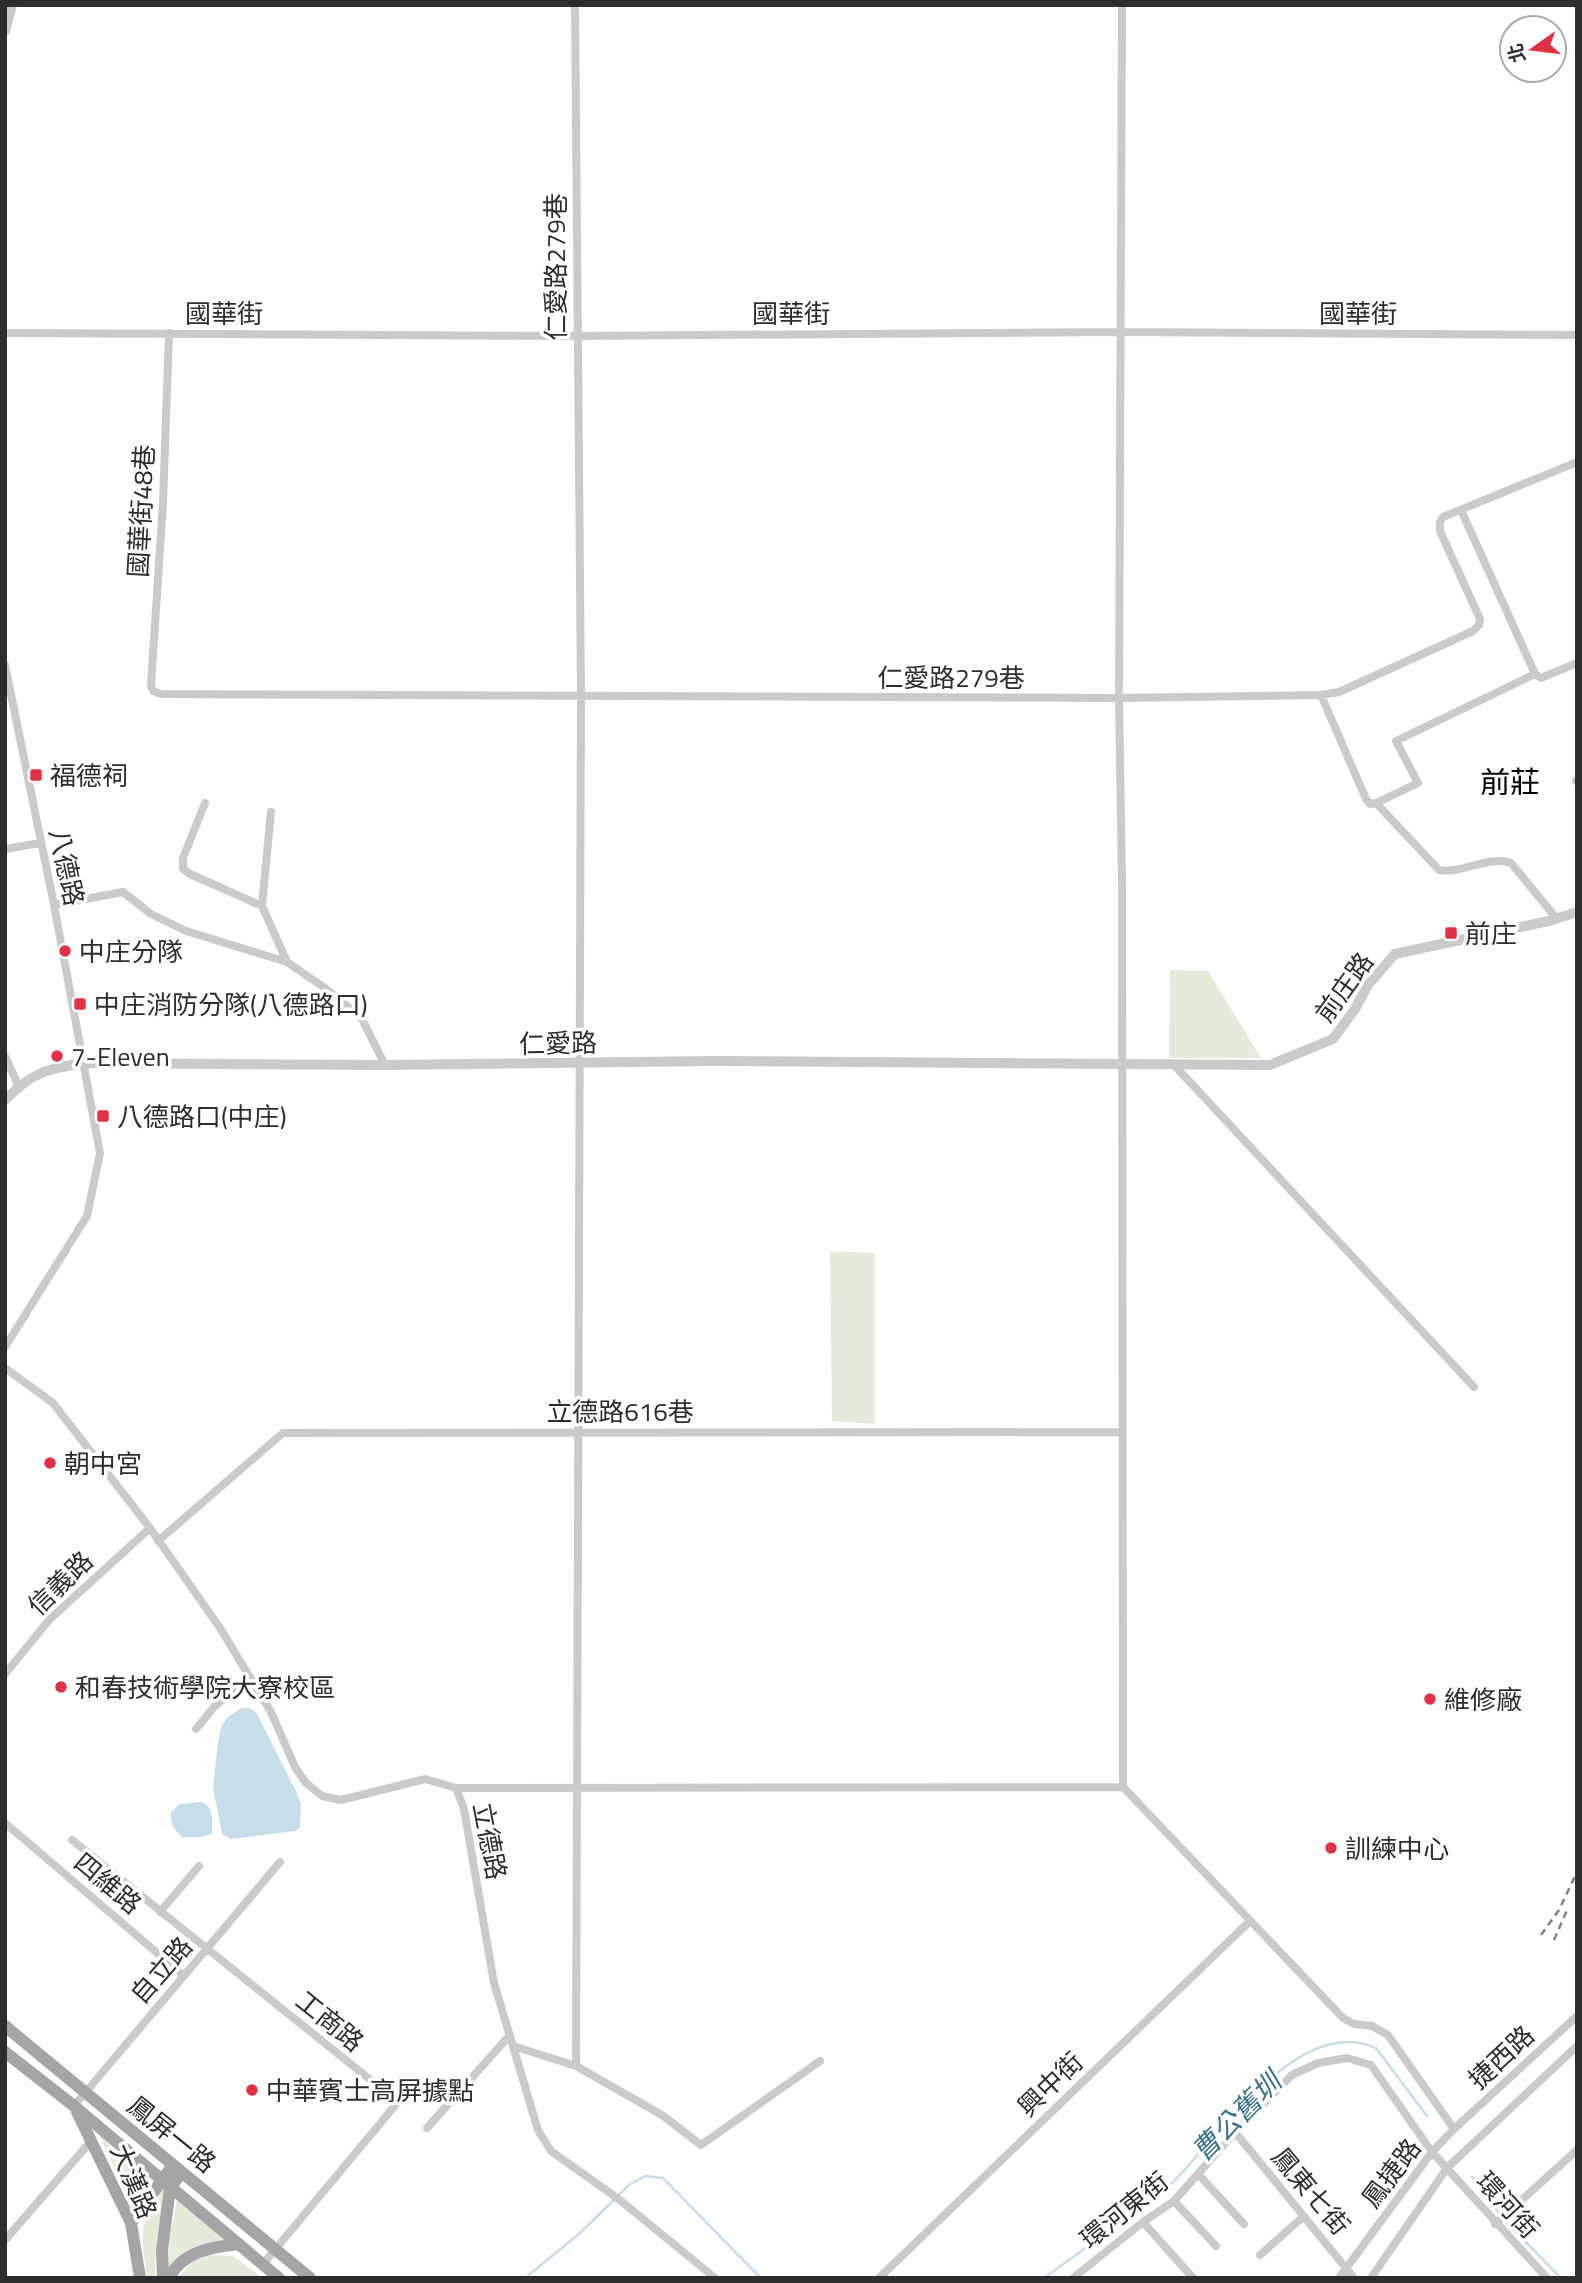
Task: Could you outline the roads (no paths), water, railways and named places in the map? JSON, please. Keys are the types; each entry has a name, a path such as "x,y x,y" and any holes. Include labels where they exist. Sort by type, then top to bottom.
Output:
{"main road":[{"name":"鳳屏一路","path":"5,2026 310,2278"},
{"name":"鳳屏一路","path":"5,2052 74,2106 279,2278"},
{"name":"大漢路","path":"74,2106 131,2223 140,2278"},
{"path":"131,2223 178,2168"},
{"name":"大漢路","path":"163,2278 166,2184"},
{"path":"169,2278 190,2255 209,2248 239,2244"}],"street":[{"path":"5,31 12,5"},
{"name":"仁愛路279巷","path":"575,5 581,696 576,2066"},
{"path":"1122,5 1119,698 1123,1787 1343,2018 1354,2024 1372,2026 1388,2035 1454,2129"},
{"name":"國華街","path":"5,333 576,336 1121,332 1577,335"},
{"name":"國華街48巷","path":"153,691 150,685 163,503 169,333"},
{"path":"1577,462 1461,510 1535,674 1541,678 1577,663"},
{"name":"仁愛路279巷","path":"153,691 160,694 1119,698 1321,695 1339,692 1388,671 1473,631 1479,625 1480,619 1440,531 1443,517 1461,510"},
{"name":"八德路","path":"5,665 8,699 54,905 100,1153 87,1216 5,1346"},
{"path":"1321,695 1370,804 1418,783 1396,741 1535,674"},
{"path":"205,803 183,858 183,869 262,906"},
{"path":"1376,803 1439,870 1449,872 1502,860 1511,863 1557,919"},
{"path":"271,812 262,906 287,962"},
{"path":"5,849 41,843"},
{"path":"54,905 123,892 151,914 186,931 287,962 361,1017 385,1065"},
{"name":"前庄路","path":"1122,1066 1254,1067 1292,1058 1333,1039 1355,1009 1368,985 1395,954 1557,919 1577,912"},
{"path":"5,1056 19,1087"},
{"name":"仁愛路","path":"5,1100 46,1069 84,1063 385,1065 713,1061 1122,1066"},
{"path":"1174,1065 1474,1387"},
{"name":"立德路","path":"5,1368 53,1403 150,1528 220,1628 250,1677 271,1712 295,1767 306,1783 322,1796 341,1800 425,1779 456,1788 464,1809 494,1983 544,2143 551,2151 620,2200 715,2278"},
{"name":"立德路616巷","path":"158,1541 283,1433 1122,1432"},
{"name":"信義路","path":"5,1674 49,1620 150,1528"},
{"path":"196,1729 214,1707 250,1677"},
{"path":"456,1788 1123,1787"},
{"name":"四維路","path":"5,1823 183,1975"},
{"name":"工商路","path":"72,1840 398,2102 263,2264"},
{"name":"自立路","path":"74,2106 280,1862"},
{"path":"160,1912 199,1866"},
{"name":"興中街","path":"879,2278 1250,1921"},
{"name":"捷西路","path":"1454,2129 1577,2016"},
{"path":"427,2128 510,2035"},
{"path":"513,2046 576,2066 662,2115 701,2145 820,2061"},
{"name":"捷西路","path":"1474,2143 1577,2046"},
{"name":"環河東街","path":"1073,2278 1174,2201 1235,2132 1292,2075 1318,2063 1347,2058 1371,2065 1439,2160"},
{"name":"鳳捷路","path":"1339,2278 1432,2152 1454,2129"},
{"name":"鳳東七街","path":"1235,2132 1354,2278"},
{"path":"5,2240 92,2140"},
{"name":"鳳捷路","path":"1371,2278 1447,2168 1474,2143"},
{"path":"1499,2220 1577,2150"},
{"name":"環河街","path":"1439,2160 1499,2220 1547,2278"},
{"path":"1198,2174 1244,2224"},
{"path":"1174,2201 1216,2246"},
{"path":"1260,2255 1304,2216"},
{"path":"1143,2222 1193,2278"}],"water":[{"path":"242,1708 256,1712 296,1791 301,1804 300,1828 295,1831 231,1839 222,1834 213,1788 218,1742 222,1725 229,1716"},
{"path":"201,1802 211,1811 212,1834 182,1837 173,1826 171,1812 180,1804"}],"waterway":[{"name":"曹公舊圳","path":"1044,2278 1161,2193 1260,2088 1288,2065 1317,2049 1346,2042 1376,2048 1427,2116"},
{"name":"曹公舊圳","path":"525,2278 579,2234 629,2185 645,2176 663,2178 761,2278"},
{"name":"曹公舊圳","path":"1472,2177 1505,2221 1561,2278"}],"railway":[{"path":"1541,1935 1559,1910 1577,1872"},
{"path":"1554,1940 1568,1908"}],"place":[{"name":"福德祠","path":"36,775"},
{"name":"前庄","path":"1451,933"},
{"name":"中庄分隊","path":"65,951"},
{"name":"中庄消防分隊(八德路口)","path":"80,1004"},
{"name":"7-Eleven","path":"57,1056"},
{"name":"八德路口(中庄)","path":"103,1116"},
{"name":"朝中宮","path":"50,1463"},
{"name":"和春技術學院大寮校區","path":"61,1687"},
{"name":"維修廠","path":"1430,1699"},
{"name":"訓練中心","path":"1331,1848"},
{"name":"中華賓士高屏據點","path":"252,2090"}],"district":[{"name":"前莊","path":"1510,782"}]}
